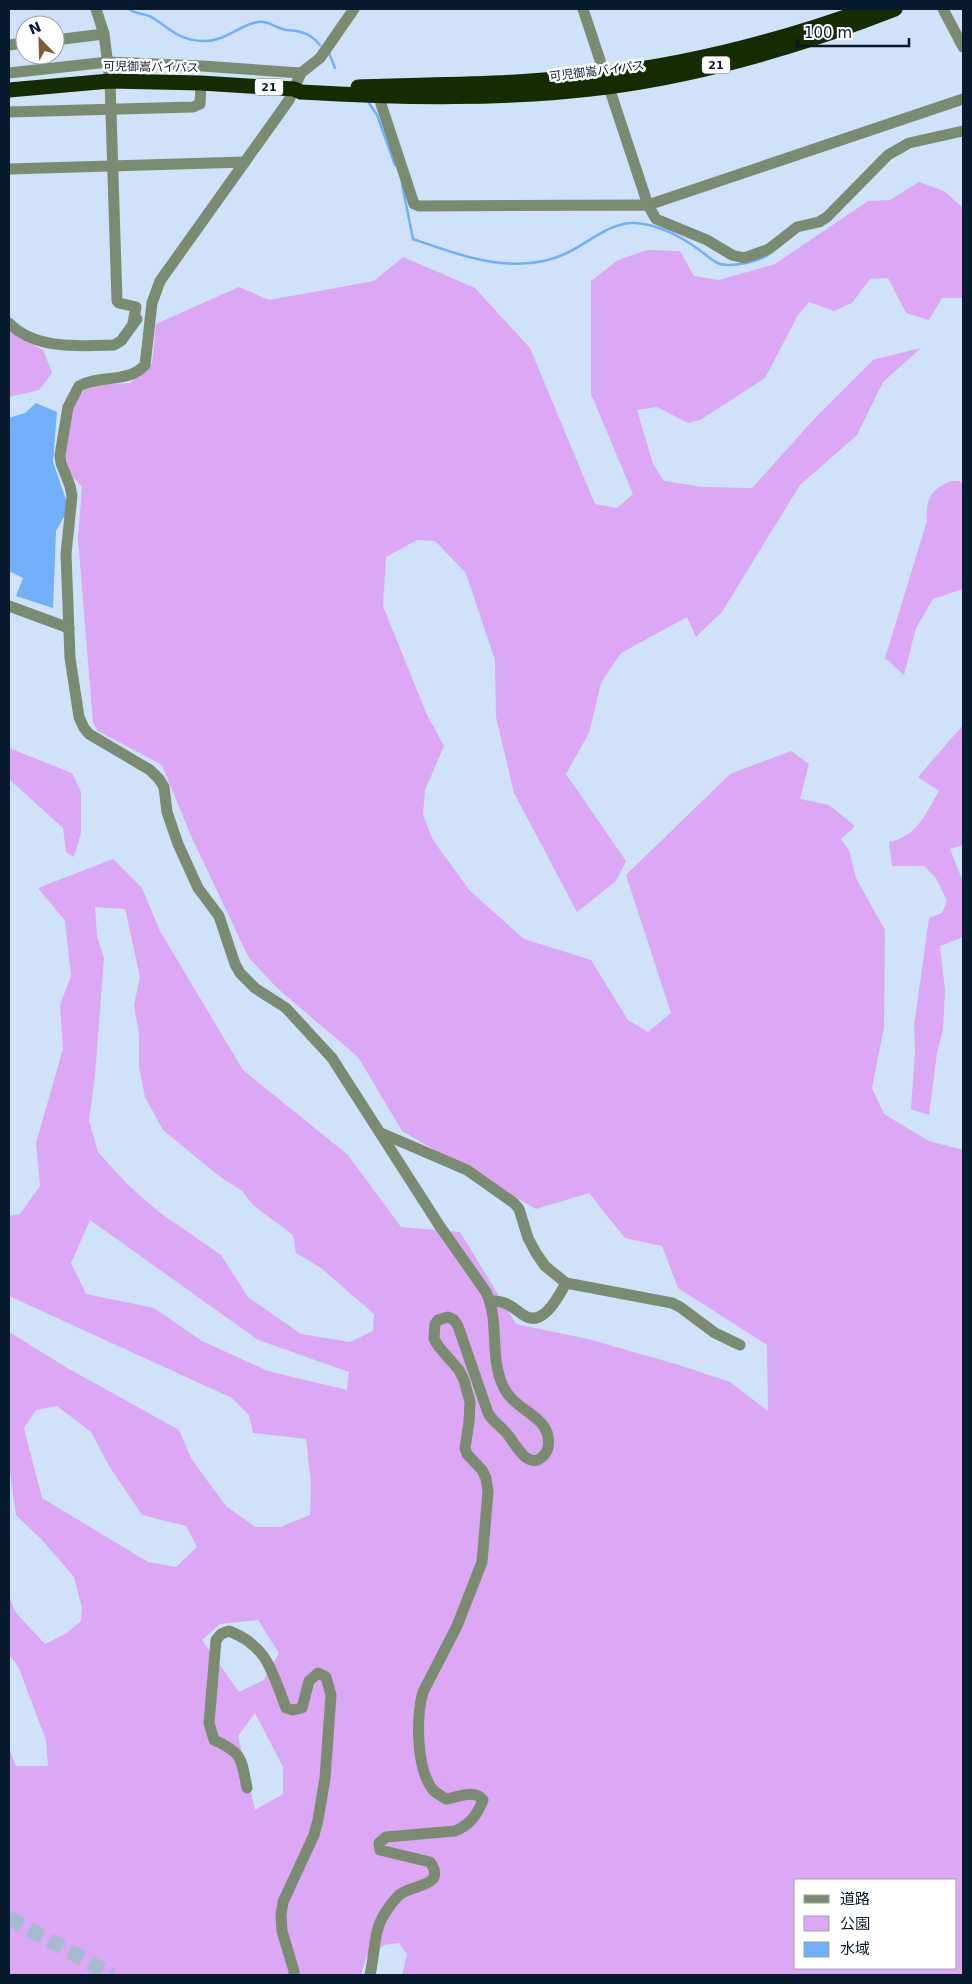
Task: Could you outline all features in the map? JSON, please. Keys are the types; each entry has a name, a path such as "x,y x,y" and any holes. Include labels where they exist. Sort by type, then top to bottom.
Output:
{"highway":[{"name":"可児御嵩バイパス","path":"294,89 301,92 380,96 466,96 556,92 807,31 868,9"},
{"name":"可児御嵩バイパス","path":"9,90 110,81 201,83 294,89 461,83 606,81 749,58 839,31 895,9"}],"street":[{"path":"96,9 104,34 110,81 117,301 136,307 133,323"},
{"path":"354,9 320,58 301,73 289,100 160,281 152,303 145,365 138,373 129,376 96,379 79,386 73,395 65,416 60,455 72,496 66,554 69,628 76,702 84,728 90,734 150,770 159,779 164,788 167,812 178,844 198,888 219,916 235,964 240,973 255,988 286,1008 311,1034 340,1070 490,1301 494,1350 503,1388 511,1400 547,1430 549,1446 543,1456 537,1460 530,1460 520,1454 508,1434 492,1419 488,1412 458,1326 454,1320 448,1317 438,1320 435,1324 434,1339 459,1370 470,1402 465,1448 467,1454 482,1470 486,1478 488,1492 482,1562 458,1626 423,1692 420,1706 422,1765 433,1789 446,1799 474,1793 483,1800 477,1814 465,1827 455,1831 386,1837 379,1844 380,1850 430,1862 435,1874 429,1882 400,1894 386,1910 376,1932 370,1975"},
{"path":"582,9 648,204 656,220 707,240 732,254 744,258 769,248 797,227 819,222 827,217 888,154 909,143 963,131"},
{"path":"943,9 963,47"},
{"path":"65,39 104,34"},
{"path":"9,73 108,62 301,73"},
{"path":"9,112 193,107 200,104 201,83"},
{"path":"380,96 380,104 414,204 419,206 648,204 963,99"},
{"path":"9,169 244,162"},
{"path":"9,323 14,328 47,344 114,345 121,341 133,323 152,303"},
{"path":"9,606 69,628"},
{"path":"381,1134 467,1170 514,1203 519,1209 528,1238 536,1254 545,1266 566,1283 672,1303 680,1306 715,1333 740,1345"},
{"path":"490,1301 505,1302 523,1316 536,1317 552,1308 566,1283"},
{"path":"247,1788 240,1756 232,1748 214,1740 209,1723 216,1640 221,1634 229,1631 244,1637 255,1645 265,1658 286,1708 293,1710 302,1708 309,1681 318,1673 326,1677 332,1695 325,1778 318,1820 314,1835 283,1902 281,1915 282,1931 294,1975"}],"green space":[{"path":"919,182 944,191 963,208 963,298 942,298 929,320 906,313 888,278 870,279 852,303 834,311 809,302 798,315 765,378 700,420 688,423 657,407 637,410 653,464 664,481 703,487 752,488 815,418 873,360 921,348 883,382 857,435 800,485 722,612 696,637 687,617 621,653 601,683 589,733 566,774 626,861 616,881 577,912 514,793 496,717 495,660 466,573 435,541 417,540 386,557 383,606 427,715 444,746 425,790 423,815 433,840 470,891 524,939 591,960 628,1020 648,1032 671,1013 626,875 730,774 791,751 809,764 800,799 829,805 855,826 841,839 849,850 856,878 885,930 884,1027 872,1088 884,1114 929,1141 963,1150 963,1975 402,1975 407,1954 399,1943 384,1945 366,1958 361,1975 9,1975 9,1748 16,1766 48,1766 46,1740 18,1666 9,1655 9,1596 16,1613 45,1644 67,1633 81,1621 82,1608 74,1577 43,1541 16,1515 9,1466 9,1332 69,1369 179,1430 192,1460 226,1506 255,1527 280,1527 310,1515 311,1485 306,1439 253,1433 249,1415 232,1398 9,1296 9,1216 20,1214 40,1186 36,1143 63,1049 60,1005 71,976 65,921 38,888 113,859 142,888 160,931 243,1070 348,1155 401,1227 460,1232 516,1324 588,1339 730,1382 768,1411 767,1345 678,1288 662,1246 625,1238 589,1193 536,1209 402,1131 358,1057 277,988 249,958 191,836 162,765 98,731 93,723 78,539 82,487 70,474 65,453 71,408 88,385 130,383 152,363 156,324 239,287 269,300 374,281 403,257 475,288 530,348 595,504 617,508 633,494 591,394 591,281 618,260 647,250 680,251 694,276 719,280 775,264 868,201 890,200","holes":["95,907 125,909 140,977 134,1005 139,1034 139,1068 145,1097 163,1130 219,1176 242,1191 253,1205 293,1235 296,1253 321,1268 374,1314 373,1331 350,1342 301,1334 248,1297 221,1255 159,1212 127,1184 98,1152 89,1120 95,1076 104,958 97,936","90,1220 258,1340 349,1372 347,1390 268,1371 202,1341 154,1308 86,1294 71,1263","57,1406 91,1432 109,1466 142,1515 186,1526 197,1547 176,1567 148,1562 42,1498 24,1428 36,1410","258,1620 279,1653 264,1680 239,1692 202,1640 220,1624","255,1713 283,1767 283,1794 255,1810 238,1736"]},
{"path":"9,331 43,350 52,373 39,390 9,397"},
{"path":"951,481 959,481 963,484 963,589 933,599 916,628 904,675 885,658 927,521 929,501 938,488"},
{"path":"963,725 963,845 950,849 963,882 963,937 940,946 945,990 943,1030 937,1053 929,1115 911,1109 915,1051 914,1026 929,918 942,913 947,901 936,878 924,866 892,866 889,842 907,835 920,823 939,791 918,777"},
{"path":"9,748 72,773 81,792 81,833 74,857 66,852 63,828 9,779"}],"water":[{"path":"36,403 57,412 53,462 69,508 56,531 53,608 16,596 23,578 9,571 9,418 25,413"}],"waterway":[{"path":"129,9 150,16 182,37 196,41 218,39 244,26 262,22 283,29 305,33 320,45"},
{"path":"329,53 335,68"},
{"path":"369,103 377,115 395,165"},
{"path":"402,184 413,239 451,252 490,261 509,264 548,260 575,249 609,229 627,223 653,226 677,236 720,264 745,263 768,255"}],"tunnel":[{"path":"9,1918 112,1975"}]}
